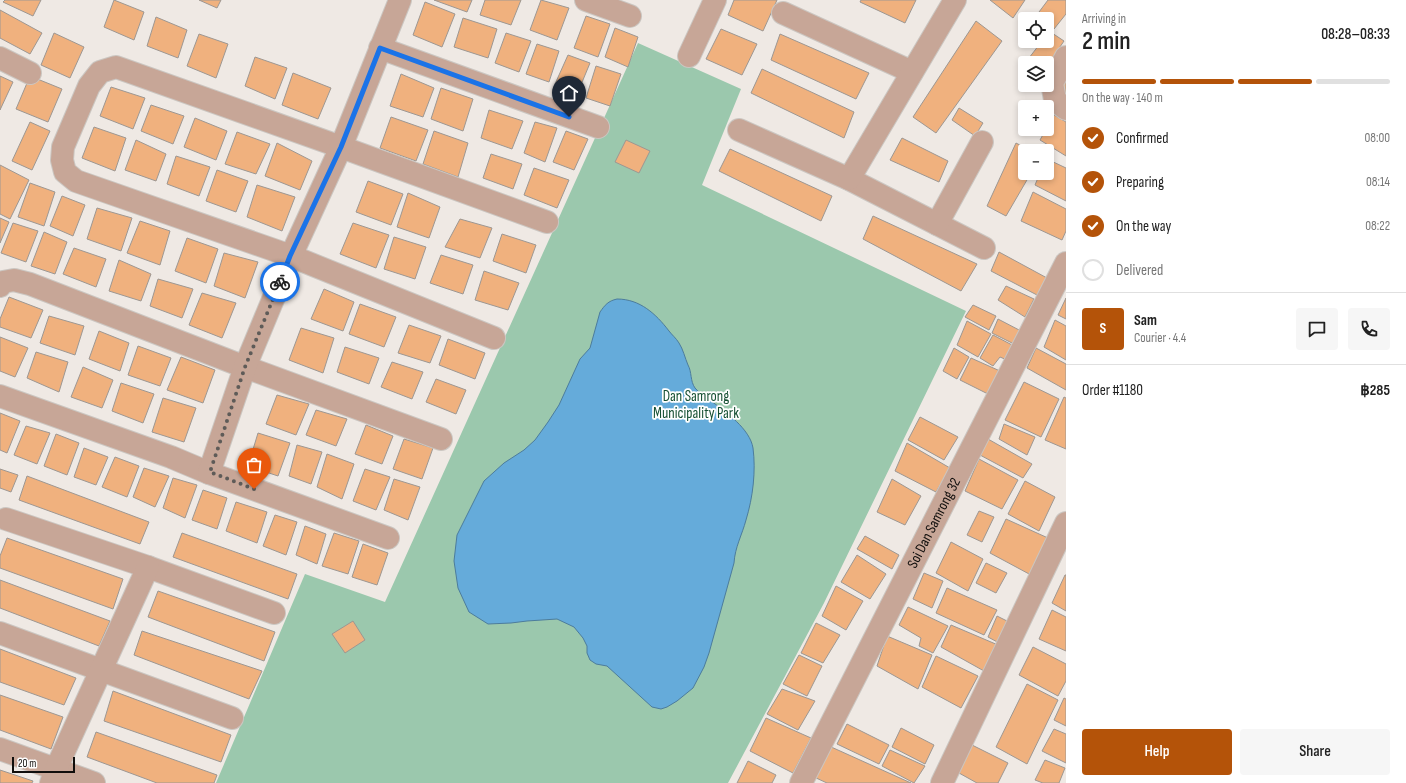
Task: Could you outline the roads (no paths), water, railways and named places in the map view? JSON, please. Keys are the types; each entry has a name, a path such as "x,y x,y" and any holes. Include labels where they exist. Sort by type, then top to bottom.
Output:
{"street":[{"path":"210,472 245,367 290,256 341,147 400,0"},
{"path":"586,0 630,16"},
{"path":"689,56 715,0"},
{"path":"849,180 955,0"},
{"path":"783,13 912,72"},
{"path":"380,48 598,127"},
{"path":"1066,57 1052,82 1055,100 1066,109"},
{"path":"0,58 30,73"},
{"path":"494,338 290,256 76,181 65,172 62,160 63,147 89,86 100,72 116,67 547,222"},
{"path":"739,130 849,180 984,248"},
{"path":"937,224 982,142"},
{"name":"Soi Dan Samrong 32","path":"801,783 1066,263"},
{"path":"0,286 3,282 14,280 30,284 245,367 441,439"},
{"path":"0,396 171,457 388,538"},
{"path":"6,519 148,567 274,613"},
{"path":"942,783 1066,523"},
{"path":"54,776 148,567"},
{"path":"0,633 232,718"},
{"path":"0,749 54,776 94,783"}],"water":[{"path":"617,299 640,305 653,313 659,319 680,345 695,388 723,410 742,428 751,441 754,457 753,484 748,511 704,667 693,688 677,701 661,709 652,707 607,666 596,664 590,660 587,653 587,646 583,638 574,627 557,619 488,624 469,612 458,588 454,561 457,535 484,481 504,463 524,450 535,440 559,405 580,359 590,348 600,312 607,304"}],"park label":[{"name":"Dan Samrong Municipality Park","path":"696,404"}]}
